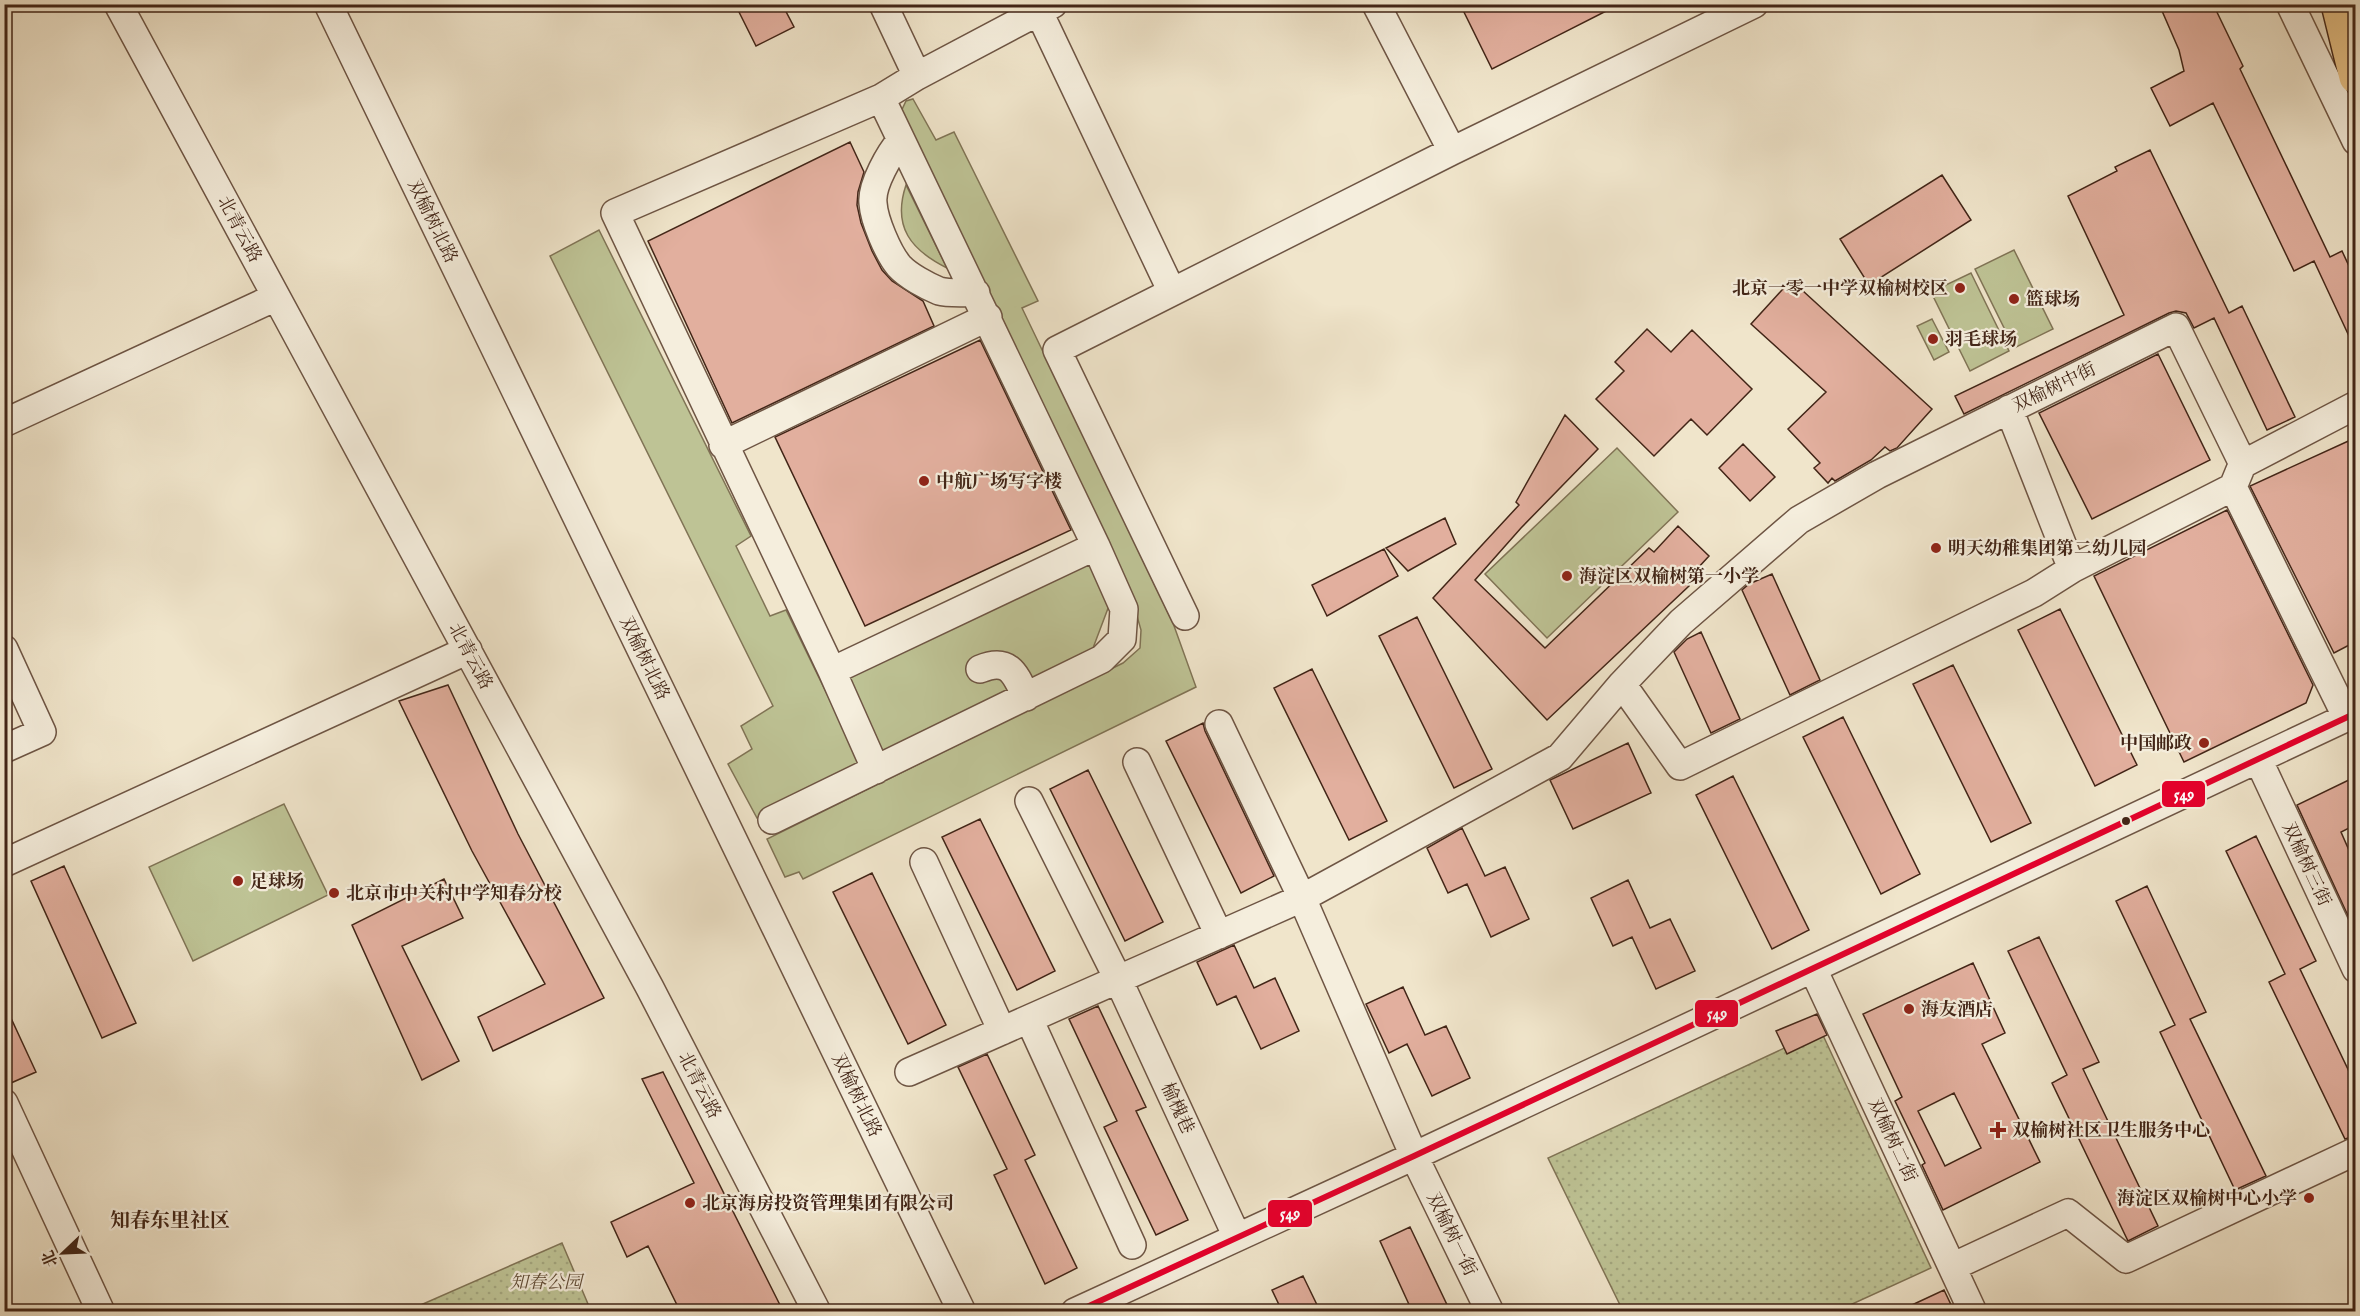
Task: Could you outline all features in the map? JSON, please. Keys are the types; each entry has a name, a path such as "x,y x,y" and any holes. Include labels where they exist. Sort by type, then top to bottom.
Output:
{"highway":[{"path":"2338,4 2355,77"},
{"path":"2345,4 2355,26"}],"street":[{"name":"北青云路","path":"118,4 650,988 817,1311"},
{"name":"双榆树北路","path":"328,4 962,1311"},
{"path":"884,4 917,76"},
{"path":"1376,4 1452,151"},
{"path":"2290,4 2355,141"},
{"path":"876,770 832,671 615,213 881,98 917,76 1046,8 1172,292"},
{"path":"1185,616 1057,350 1737,8"},
{"path":"772,820 1102,659 1122,639 1124,609 1096,546 881,98"},
{"path":"901,140 890,154 872,201 878,225 889,248 900,267 922,282 941,291 976,293"},
{"path":"4,423 276,297"},
{"path":"723,445 988,317"},
{"name":"双榆树中街","path":"909,1072 1302,898 1560,757 1622,684 1681,622 1799,520 1877,475 2176,327 2238,475"},
{"path":"1622,684 1680,766 2034,593 2355,405"},
{"path":"2009,409 2072,569"},
{"path":"1075,1311 1414,1156 2351,716 2238,475"},
{"path":"832,671 1096,546"},
{"path":"4,649 42,732 4,749"},
{"path":"4,863 468,650"},
{"path":"980,669 998,663 1007,667 1017,679 1026,697"},
{"name":"双榆树一街","path":"1219,724 1302,898 1414,1156 1490,1311"},
{"name":"双榆树三街","path":"2258,759 2355,969"},
{"path":"1137,762 1219,935"},
{"name":"榆槐巷","path":"1029,801 1118,979 1237,1238"},
{"path":"924,862 1002,1030"},
{"name":"双榆树二街","path":"1813,969 1972,1311"},
{"path":"1029,1019 1132,1245"},
{"path":"4,1103 101,1311"},
{"path":"1952,1267 2068,1213 2126,1259 2355,1151"}],"green space":[{"path":"913,99 936,140 954,132 1038,301 1022,308 1173,623 1196,687 803,879 799,872 785,877 767,839 1123,663 1140,648 1141,630 1135,609 898,118 906,101"},
{"path":"906,185 947,268 923,253 915,245 903,225 901,213"},
{"path":"599,230 751,536 736,546 770,616 786,610 863,768 757,818 728,764 752,749 741,726 773,706 550,256"},
{"name":"篮球场","path":"2014,250 2053,329 2014,348 1975,269"},
{"name":"篮球场","path":"1971,273 2009,351 1970,371 1931,292"},
{"name":"羽毛球场","path":"1932,319 1949,352 1934,360 1917,326"},
{"path":"1617,448 1678,512 1547,638 1485,574"},
{"path":"1090,557 1110,603 1090,656 883,757 848,679 855,668"},
{"name":"足球场","path":"284,804 328,895 193,961 149,867"},
{"path":"1821,1031 1931,1268 1837,1311 1623,1311 1548,1158"},
{"name":"知春公园","path":"562,1243 591,1311 407,1311"}],"building":[{"path":"735,4 782,4 794,27 756,46"},
{"path":"1460,4 1620,4 1492,69"},
{"path":"2159,4 2213,4 2243,66 2240,69 2330,257 2342,251 2355,279 2355,349 2314,261 2294,271 2213,103 2170,126 2151,88 2184,71 2179,50"},
{"path":"850,142 864,172 857,205 872,251 882,270 892,281 923,301 934,326 732,423 648,241"},
{"path":"2150,150 2229,313 2242,306 2295,417 2267,430 2214,318 2194,328 2186,313 2176,311 1964,414 1955,396 2124,315 2068,196 2117,171 2115,167"},
{"path":"1942,175 1971,220 1869,285 1840,239"},
{"path":"1791,280 1932,409 1897,448 1890,451 1885,447 1871,460 1835,481 1832,478 1828,483 1814,468 1820,463 1788,429 1826,392 1751,324"},
{"path":"1647,329 1671,352 1692,330 1752,389 1707,435 1691,419 1654,456 1596,399 1624,371 1615,362"},
{"name":"中航广场写字楼","path":"980,340 1071,530 865,626 775,437"},
{"path":"2158,354 2210,460 2092,519 2039,413"},
{"path":"1565,415 1598,449 1521,528 1475,580 1545,648 1649,548 1654,552 1678,526 1709,556 1685,582 1689,586 1547,720 1433,598 1519,505 1516,502"},
{"path":"2355,438 2355,642 2334,653 2250,486"},
{"path":"1743,444 1775,477 1750,501 1719,468"},
{"path":"2227,510 2313,685 2306,703 2184,762 2094,576"},
{"path":"1445,518 1456,544 1408,571 1386,548"},
{"path":"1384,549 1398,576 1327,616 1312,585"},
{"path":"1772,574 1820,680 1790,695 1742,590 1749,584"},
{"path":"2060,609 2137,765 2095,786 2018,630"},
{"path":"1417,617 1492,769 1454,788 1379,636"},
{"path":"1701,632 1740,719 1711,733 1674,652 1687,639"},
{"path":"1953,665 2031,823 1991,842 1913,684"},
{"path":"1312,669 1387,821 1349,840 1274,688"},
{"path":"448,685 518,834 604,998 493,1051 478,1017 545,984 472,851 399,701"},
{"path":"1843,717 1920,874 1881,894 1803,737"},
{"path":"1203,723 1274,876 1241,893 1166,741"},
{"path":"1628,743 1651,793 1573,829 1550,780"},
{"path":"1088,770 1163,922 1125,941 1050,789"},
{"path":"1733,776 1809,930 1772,949 1696,795"},
{"path":"2355,777 2355,825 2341,832 2355,864 2355,931 2297,805"},
{"path":"980,819 1055,971 1017,990 942,837"},
{"path":"1462,828 1485,876 1505,867 1529,919 1491,937 1467,884 1448,893 1427,848"},
{"path":"2256,836 2316,961 2300,969 2355,1084 2355,1136 2345,1139 2269,982 2285,974 2226,851"},
{"path":"64,866 136,1023 102,1038 31,881"},
{"path":"872,873 946,1025 908,1044 833,892"},
{"path":"444,879 463,918 402,946 459,1061 422,1080 352,925"},
{"path":"1628,880 1650,928 1670,919 1695,971 1656,989 1632,937 1613,946 1591,898"},
{"path":"2147,886 2206,1012 2190,1019 2266,1176 2235,1190 2160,1032 2175,1025 2116,901"},
{"path":"2039,937 2099,1062 2083,1069 2158,1226 2128,1241 2052,1083 2067,1075 2008,951"},
{"path":"1234,945 1254,988 1275,978 1299,1031 1261,1049 1236,996 1217,1005 1197,962"},
{"path":"1973,963 2005,1033 1982,1044 2040,1162 1943,1210 1922,1165 1925,1163 1895,1101 1902,1097 1863,1014","holes":["1954,1093 1981,1148 1945,1166 1918,1111"]},
{"path":"1403,987 1425,1035 1446,1026 1470,1078 1432,1096 1407,1044 1389,1053 1366,1004"},
{"path":"4,1003 36,1072 4,1086"},
{"path":"1098,1006 1146,1107 1136,1111 1188,1220 1156,1235 1104,1127 1117,1121 1069,1019"},
{"path":"1817,1014 1827,1035 1787,1054 1776,1031"},
{"path":"987,1054 1035,1155 1025,1160 1077,1268 1045,1284 994,1175 1007,1169 958,1067"},
{"name":"北京海房投资管理集团有限公司","path":"663,1072 783,1311 680,1311 648,1246 627,1257 611,1222 694,1183 642,1079"},
{"path":"1410,1227 1450,1311 1412,1311 1380,1241"},
{"path":"1303,1276 1320,1311 1282,1311 1272,1290"},
{"path":"1944,1290 1954,1311 1899,1311"}],"transit line":[{"name":"549","path":"1076,1312 1414,1156 2356,713"}],"place":[{"name":"北京一零一中学双榆树校区","path":"1960,288"},
{"name":"篮球场","path":"2014,299"},
{"name":"羽毛球场","path":"1933,339"},
{"name":"中航广场写字楼","path":"924,481"},
{"name":"明天幼稚集团第二幼儿园","path":"1936,548"},
{"name":"海淀区双榆树第一小学","path":"1567,576"},
{"name":"中国邮政","path":"2204,743"},
{"name":"足球场","path":"238,881"},
{"name":"北京市中关村中学知春分校","path":"334,893"},
{"name":"海友酒店","path":"1909,1009"},
{"name":"双榆树社区卫生服务中心","path":"1998,1130"},
{"name":"海淀区双榆树中心小学","path":"2309,1198"},
{"name":"北京海房投资管理集团有限公司","path":"690,1203"}],"district":[{"name":"知春东里社区","path":"170,1220"}]}
